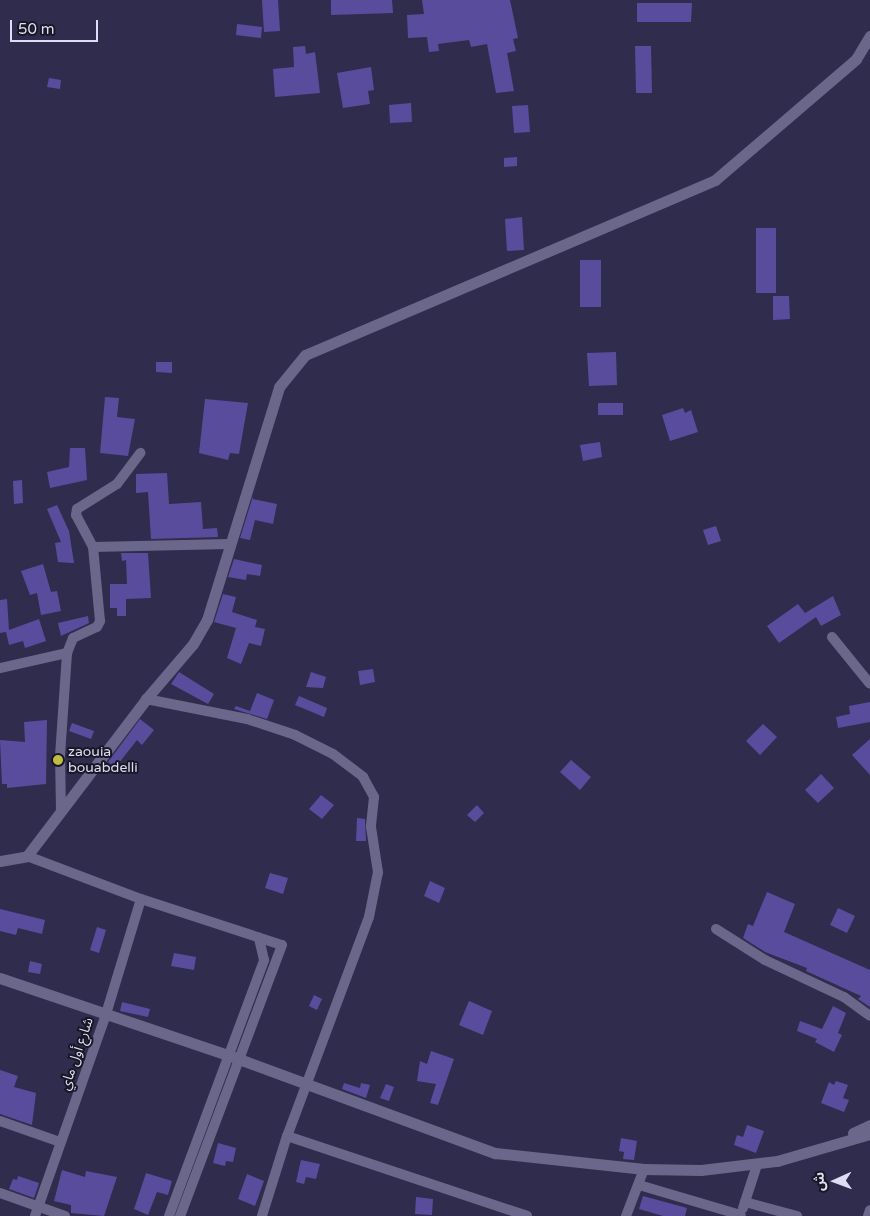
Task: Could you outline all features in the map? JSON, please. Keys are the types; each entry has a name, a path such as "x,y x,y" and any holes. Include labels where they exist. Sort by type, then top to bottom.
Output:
{"street":[{"path":"27,856 146,699 193,644 207,620 278,388 304,355 715,180 856,60 870,36"},
{"path":"61,811 60,756 67,653 74,638 96,626 100,620 93,547 76,516 77,509 117,484 140,453"},
{"path":"93,547 229,544"},
{"path":"832,637 870,684"},
{"path":"0,668 67,653"},
{"path":"146,699 247,719 295,735 333,754 363,777 374,796 371,827 378,872 369,917 305,1084 262,1216"},
{"path":"0,861 27,856 141,899 282,945 169,1216"},
{"name":"شارع أول ماي","path":"37,1211 106,1014 141,899"},
{"path":"716,929 764,960 844,997 870,1016"},
{"path":"180,1216 234,1057 264,960 259,938"},
{"path":"0,978 234,1057 495,1153 644,1169 701,1170 757,1165 870,1134"},
{"path":"0,1120 60,1142"},
{"path":"837,1143 870,1125"},
{"path":"287,1136 527,1216"},
{"path":"639,1185 741,1216 757,1165"},
{"path":"626,1216 644,1169"},
{"path":"0,1193 37,1211 65,1216"},
{"path":"745,1202 797,1216"},
{"path":"868,1216 870,1210"}],"building":[{"path":"262,0 278,0 280,31 264,32"},
{"path":"331,0 392,0 393,13 331,15"},
{"path":"422,0 510,0 518,38 513,39 516,51 507,53 514,91 496,93 487,44 471,47 469,40 438,44 439,51 429,52 427,37 408,38 407,15 424,14"},
{"path":"637,3 692,3 691,22 637,22"},
{"path":"237,24 262,27 261,38 236,35"},
{"path":"305,46 306,54 315,52 320,93 275,97 273,69 294,67 293,47"},
{"path":"635,46 651,46 652,93 636,93"},
{"path":"371,67 374,90 368,91 370,104 343,108 337,73"},
{"path":"49,78 61,80 60,89 47,87"},
{"path":"411,103 412,122 390,123 389,105"},
{"path":"528,105 530,132 514,133 512,106"},
{"path":"517,157 517,166 504,167 504,158"},
{"path":"522,217 524,250 507,251 505,219"},
{"path":"756,228 776,228 776,293 756,293"},
{"path":"580,260 601,260 601,307 580,307"},
{"path":"773,296 789,296 790,319 773,320"},
{"path":"616,352 617,385 589,386 587,353"},
{"path":"156,362 172,362 172,373 156,372"},
{"path":"105,397 119,398 117,417 135,419 128,456 100,453"},
{"path":"205,399 248,403 239,454 230,453 228,460 199,453"},
{"path":"598,403 623,403 623,415 598,415"},
{"path":"683,408 685,413 691,410 698,432 670,441 662,415"},
{"path":"600,442 602,457 583,461 580,445"},
{"path":"70,448 85,448 87,480 50,488 47,472 69,467"},
{"path":"167,473 169,504 201,502 203,529 217,528 218,537 151,539 148,492 136,493 136,474"},
{"path":"22,480 23,503 14,504 13,481"},
{"path":"253,496 253,499 277,504 273,524 255,520 250,540 240,538"},
{"path":"57,505 69,531 74,563 58,562 55,543 61,542 47,509"},
{"path":"716,526 721,541 708,545 703,530"},
{"path":"121,553 148,553 151,598 126,599 126,616 117,616 117,608 110,608 110,584 127,584 126,560 122,561"},
{"path":"234,559 262,565 260,576 247,574 246,580 228,577"},
{"path":"43,564 51,592 57,591 61,611 41,615 37,593 30,595 21,571"},
{"path":"223,594 236,597 232,612 257,620 255,627 265,629 261,646 249,643 241,664 227,658 236,628 214,622"},
{"path":"833,596 841,615 821,626 816,617 779,643 767,626 798,604 805,613"},
{"path":"7,599 9,630 39,619 46,641 25,648 23,641 9,645 6,632 0,633 0,600"},
{"path":"88,616 89,623 61,636 58,623"},
{"path":"373,669 375,682 360,685 358,671"},
{"path":"179,672 214,694 208,704 171,684"},
{"path":"311,672 326,677 323,688 306,687"},
{"path":"257,693 274,700 267,719 234,709 236,706 250,711"},
{"path":"299,696 327,708 324,717 295,705"},
{"path":"870,702 870,722 838,728 836,717 850,714 849,706"},
{"path":"140,719 154,730 142,745 137,740 115,768 108,762"},
{"path":"47,720 46,784 7,788 7,784 2,784 0,740 25,742 24,722"},
{"path":"72,723 94,731 91,739 69,731"},
{"path":"763,724 777,737 760,755 746,741"},
{"path":"870,739 870,775 852,755"},
{"path":"571,760 591,777 580,790 560,772"},
{"path":"821,774 834,788 818,803 805,790"},
{"path":"321,795 334,805 322,819 309,809"},
{"path":"477,805 484,813 475,822 467,815"},
{"path":"357,818 365,819 366,841 356,841"},
{"path":"270,873 288,878 283,894 265,888"},
{"path":"430,881 445,888 439,903 424,896"},
{"path":"767,892 795,904 784,932 870,970 870,1007 858,999 861,996 806,971 807,968 765,952 743,938 748,924 753,926"},
{"path":"838,908 855,916 847,933 830,925"},
{"path":"0,909 45,920 42,934 18,928 16,935 0,931"},
{"path":"97,927 106,930 99,953 90,950"},
{"path":"174,953 196,957 194,970 171,966"},
{"path":"30,961 42,964 40,974 28,972"},
{"path":"314,995 322,999 317,1010 309,1006"},
{"path":"469,1001 492,1011 483,1035 459,1025"},
{"path":"122,1002 150,1009 148,1017 120,1011"},
{"path":"833,1006 846,1013 838,1033 842,1035 834,1052 815,1042 817,1039 797,1031 800,1021 822,1029"},
{"path":"431,1051 454,1059 438,1105 430,1103 436,1084 417,1081 420,1061 427,1064"},
{"path":"0,1070 18,1076 14,1087 36,1093 32,1125 0,1114"},
{"path":"836,1081 848,1085 843,1098 849,1100 844,1112 821,1103 829,1082 834,1085"},
{"path":"344,1083 360,1088 361,1083 370,1085 366,1098 342,1089"},
{"path":"386,1084 394,1087 389,1101 380,1098"},
{"path":"747,1125 764,1131 756,1153 734,1145 737,1135 743,1137"},
{"path":"621,1138 637,1141 634,1160 623,1159 624,1152 619,1151"},
{"path":"218,1143 236,1148 233,1162 226,1161 225,1166 213,1163"},
{"path":"301,1160 320,1164 316,1179 306,1177 304,1184 296,1182"},
{"path":"62,1170 85,1177 86,1171 117,1177 104,1216 71,1213 71,1205 54,1201"},
{"path":"146,1173 172,1181 168,1195 157,1192 148,1215 134,1209"},
{"path":"247,1174 264,1181 255,1206 238,1199"},
{"path":"18,1176 39,1183 34,1198 9,1189 13,1179 17,1180"},
{"path":"643,1196 687,1208 685,1216 663,1216 639,1209"},
{"path":"416,1197 433,1199 432,1215 415,1214"}],"place":[{"name":"zaouia bouabdelli","path":"58,760"}]}
